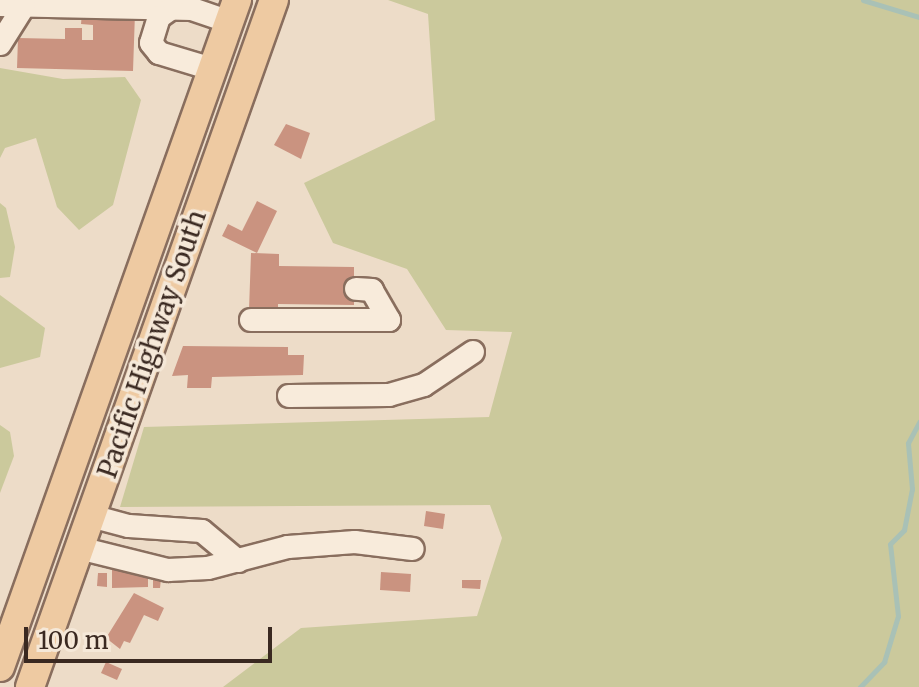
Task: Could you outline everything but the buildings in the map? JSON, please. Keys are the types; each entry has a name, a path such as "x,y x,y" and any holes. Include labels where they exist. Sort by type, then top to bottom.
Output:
{"main road":[{"path":"242,89 246,25 255,0"},
{"name":"Pacific Highway South","path":"30,687 274,0"},
{"name":"Pacific Highway South","path":"0,667 233,11"}],"lane":[{"path":"0,5 233,11"},
{"path":"0,44 24,6"},
{"path":"172,8 151,30 151,43 159,53 212,69"},
{"path":"251,320 389,320 372,290 356,289"},
{"path":"289,396 389,395 424,385 473,352"},
{"path":"91,516 129,526 202,531 238,561"},
{"path":"79,548 168,570 238,561 272,548 355,542 413,549"}],"shaded area":[{"path":"388,0 919,0 919,687 223,687 301,628 477,616 502,538 490,505 120,507 144,427 489,417 512,332 446,330 407,269 333,243 304,183 435,120 428,14"},
{"path":"0,68 63,79 125,77 141,100 113,205 79,230 57,207 36,138 5,148 0,158"},
{"path":"0,203 6,208 15,247 10,277 0,278"},
{"path":"0,295 45,328 40,357 0,368"},
{"path":"0,425 10,432 14,456 0,493"}],"waterway":[{"path":"863,0 919,17"},
{"path":"860,687 884,662 898,616 890,544 904,530 912,489 908,443 919,422"}]}
